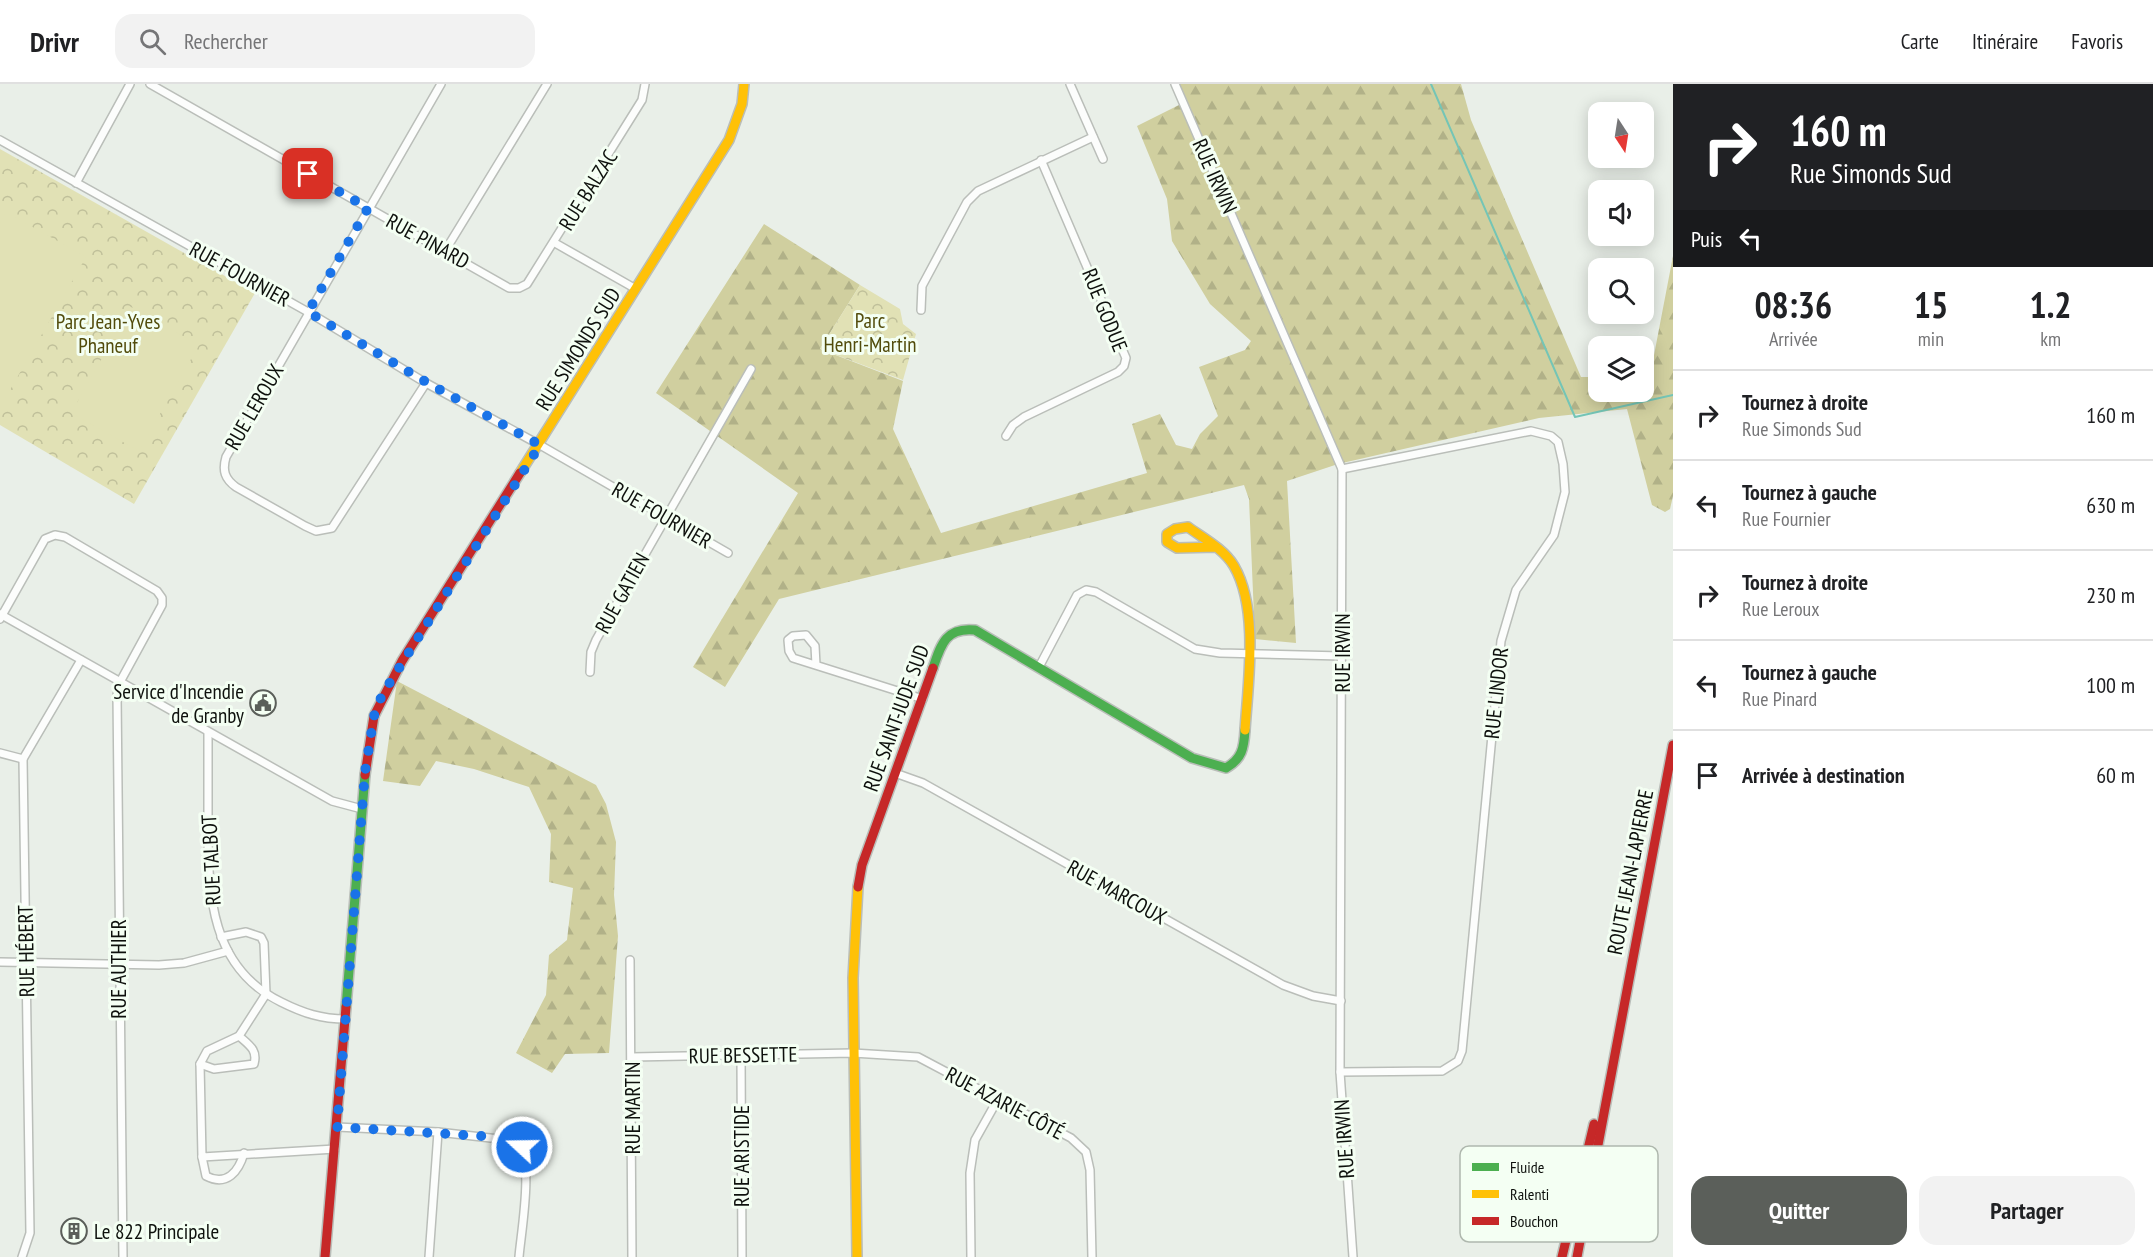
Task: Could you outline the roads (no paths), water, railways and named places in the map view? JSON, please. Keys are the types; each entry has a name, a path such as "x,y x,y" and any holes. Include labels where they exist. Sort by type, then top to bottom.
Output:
{"main road":[{"name":"RUE SIMONDS SUD","path":"325,1257 362,809 374,716 382,695 729,140 742,104 744,84"},
{"name":"RUE SAINT-JUDE SUD","path":"857,1257 853,927 857,891 862,865 944,640 952,631 962,628 975,630 1192,758 1226,768 1237,762 1244,748 1248,653 1244,595 1234,566 1216,547 1188,527 1175,529 1167,534 1167,542 1177,548 1216,547"},
{"name":"ROUTE JEAN-LAPIERRE","path":"1597,1146 1673,745"},
{"name":"ROUTE JEAN-LAPIERRE","path":"1589,1146 1623,1007"},
{"name":"ROUTE JEAN-LAPIERRE","path":"1562,1257 1566,1242"},
{"name":"ROUTE JEAN-LAPIERRE","path":"1577,1257 1580,1242"}],"street":[{"path":"76,183 130,84"},
{"name":"RUE PINARD","path":"150,84 509,288 519,288"},
{"name":"RUE LEROUX","path":"426,382 332,528 316,531 228,482 224,473 226,457 441,84"},
{"path":"446,251 547,84"},
{"name":"RUE BALZAC","path":"519,288 527,284 555,243 642,100 645,84"},
{"path":"1070,84 1104,159"},
{"name":"RUE IRWIN","path":"1175,84 1341,469 1340,1072 1353,1257"},
{"path":"921,310 922,286 967,202 978,191 1094,136"},
{"name":"RUE FOURNIER","path":"0,140 308,312 728,554"},
{"name":"RUE GODUE","path":"1006,436 1013,425 1024,417 1118,372 1124,366 1126,358 1041,160"},
{"path":"555,243 636,289"},
{"name":"RUE GATIEN","path":"590,672 591,652 596,640 751,369"},
{"name":"RUE LINDOR","path":"1340,1072 1442,1071 1458,1061 1462,1051 1500,641 1516,590 1554,535 1565,492 1563,464 1558,442 1551,436 1531,431 1341,469"},
{"path":"120,682 162,605 162,597 157,591 65,537 55,535 45,539 1,616 332,801 362,809"},
{"path":"1039,667 1077,595 1086,590 1096,591 1195,649 1220,653 1342,656"},
{"path":"816,665 815,646 806,635 801,633 789,640 790,655 816,665 922,699"},
{"path":"0,753 23,759 81,660"},
{"name":"RUE AUTHIER","path":"120,682 117,695 117,964 123,1257"},
{"name":"RUE TALBOT","path":"208,732 208,881 213,912 221,937 243,972 266,994 323,1019 346,1019"},
{"name":"RUE HÉBERT","path":"22,1257 30,1233 23,759"},
{"name":"RUE MARCOUX","path":"896,773 923,783 1283,985 1313,996 1341,1001"},
{"path":"221,937 246,932 261,937 264,943 266,994 239,1036 207,1051 200,1064 202,1157 206,1176 213,1180 233,1176 239,1170 244,1153"},
{"path":"0,962 184,963 228,951"},
{"name":"RUE MARTIN","path":"630,960 632,1257"},
{"path":"200,1064 214,1069 254,1064 256,1056 253,1048 239,1036"},
{"name":"RUE BESSETTE","path":"632,1057 853,1053"},
{"name":"RUE AZARIE-CÔTÉ","path":"853,1053 918,1057 1071,1138 1086,1152 1090,1170 1092,1257"},
{"name":"RUE ARISTIDE","path":"741,1054 742,1257"},
{"path":"971,1257 970,1173 975,1140 998,1099"},
{"path":"337,1127 512,1138 522,1147 525,1189 519,1257"},
{"path":"429,1257 438,1132"},
{"path":"202,1157 335,1149"}],"waterway":[{"path":"1431,84 1575,417 1673,395"}],"place":[{"name":"Service d'Incendie de Granby","path":"263,703"},
{"name":"Le 822 Principale","path":"74,1231"}],"park label":[{"name":"Parc Henri-Martin","path":"870,332"},
{"name":"Parc Jean-Yves Phaneuf","path":"108,333"}]}
